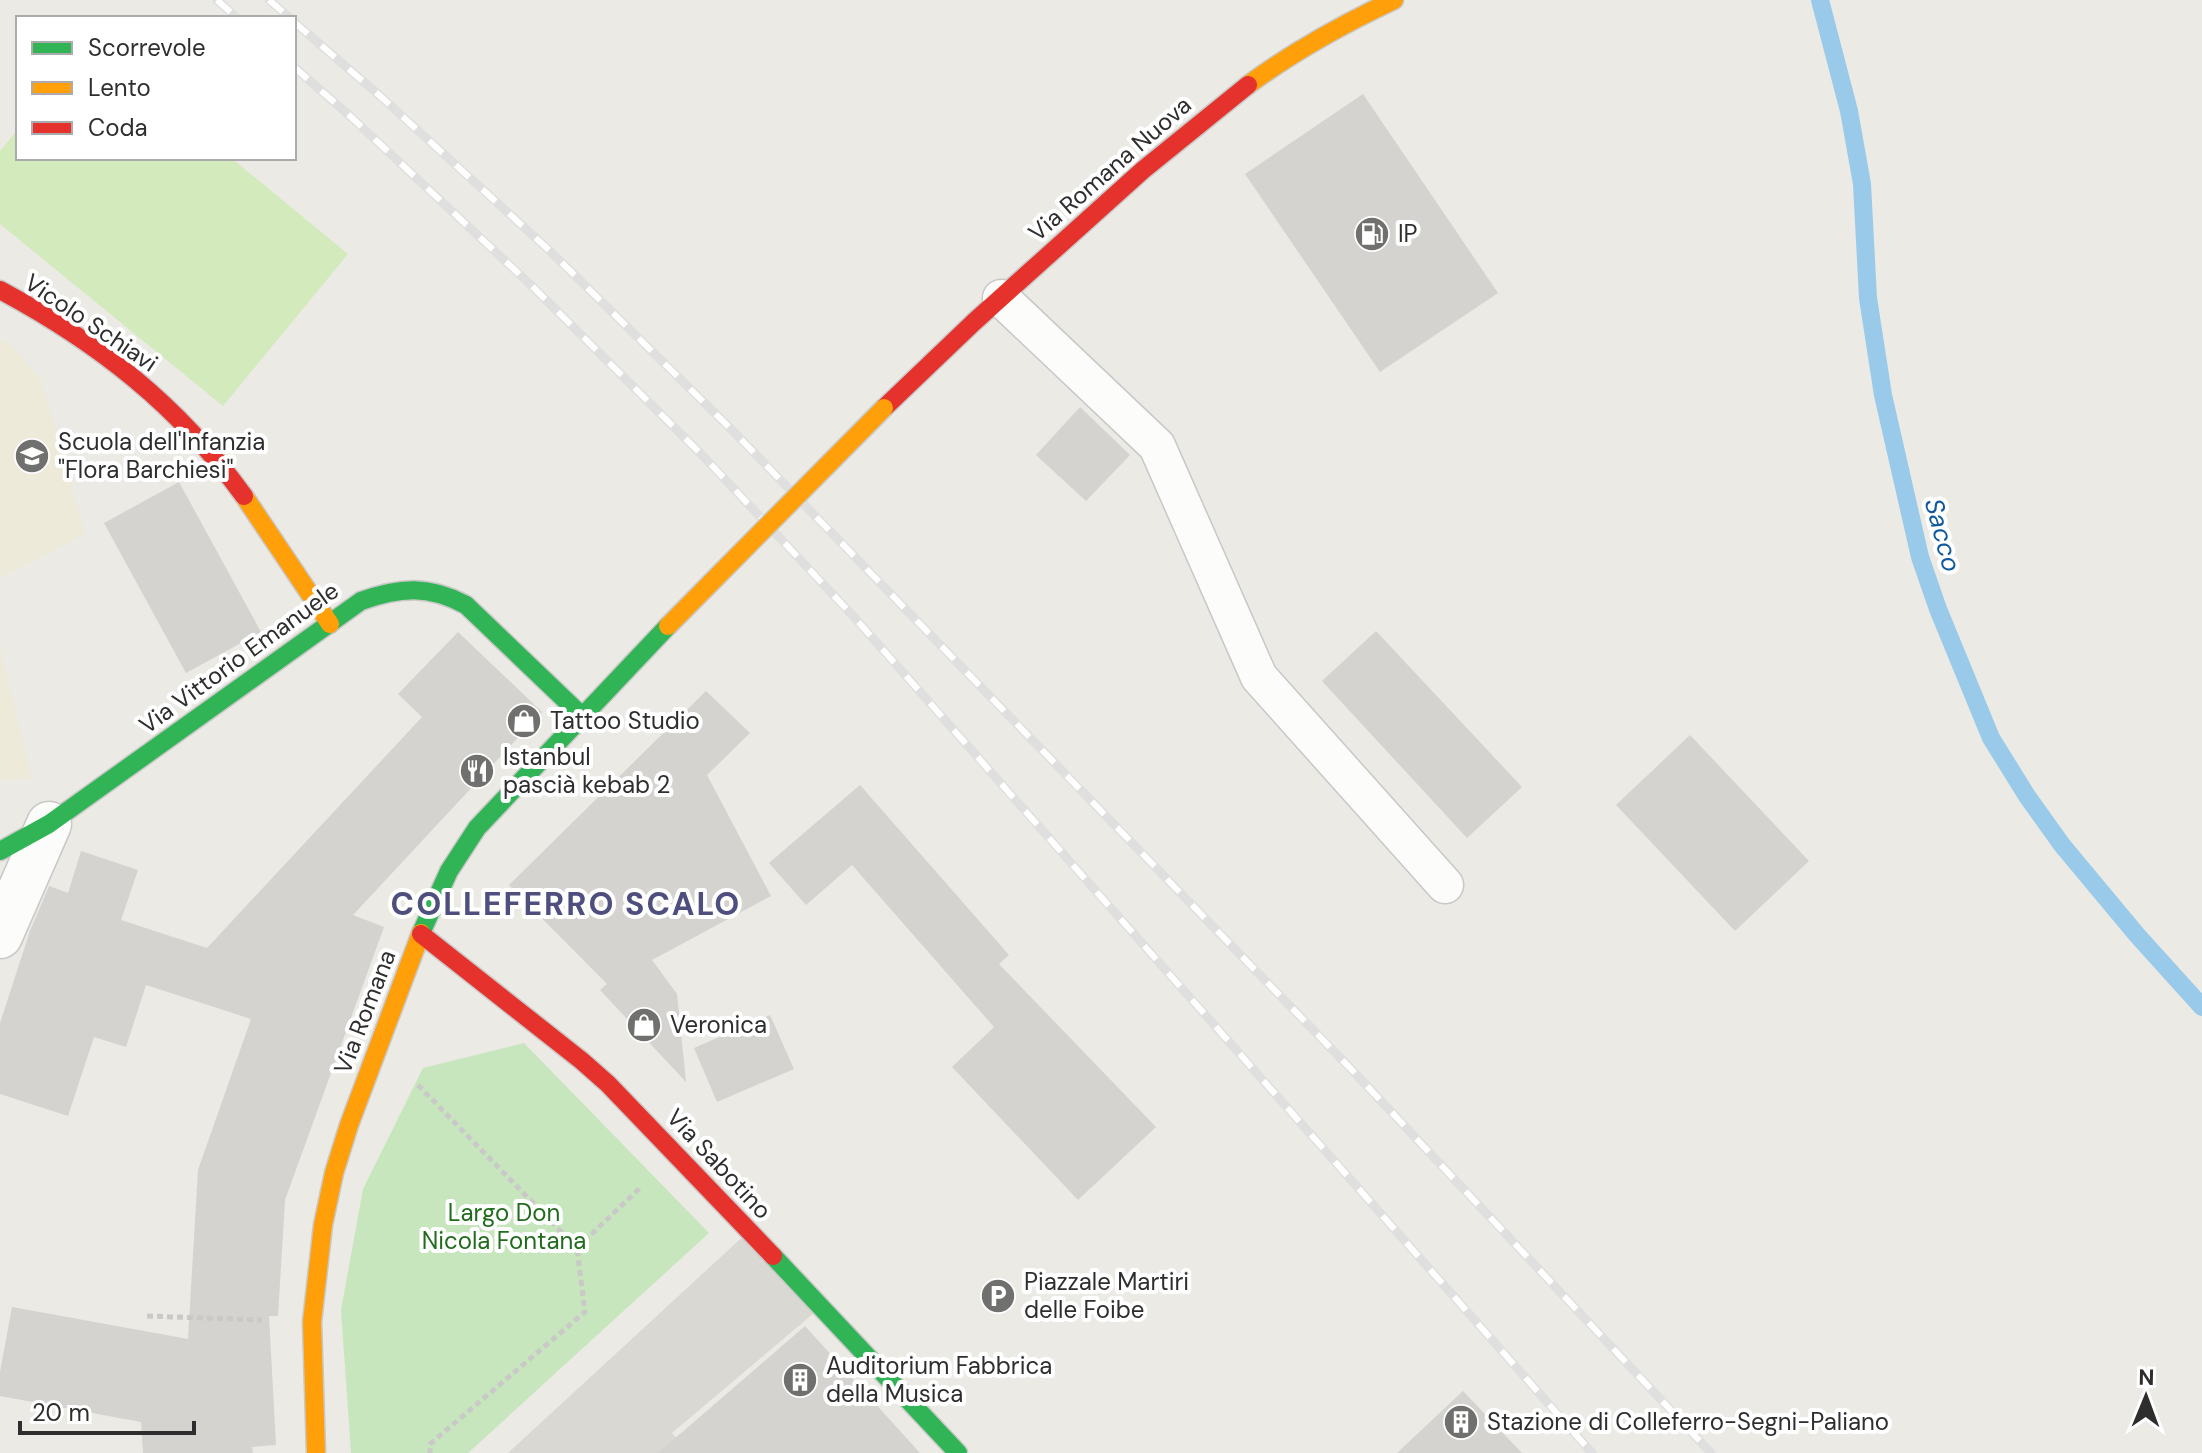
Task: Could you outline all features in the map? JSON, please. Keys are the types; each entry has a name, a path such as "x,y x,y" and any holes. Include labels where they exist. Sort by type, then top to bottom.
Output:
{"street":[{"name":"Via Romana Nuova","path":"668,626 884,408 1135,176 1263,73 1330,30 1394,0"},
{"name":"Vicolo Schiavi","path":"0,290 81,338 177,416 228,474 330,624"},
{"name":"Via Vittorio Emanuele","path":"0,851 49,824 361,601 399,589 451,595 466,605 582,716"},
{"name":"Via Romana","path":"316,1453 312,1322 319,1250 334,1173 378,1044 421,934 449,871 477,828 668,626"},
{"path":"0,936 49,824"},
{"name":"Via Sabotino","path":"421,934 608,1084 958,1453"}],"lane":[{"path":"1001,298 1157,446 1259,677 1445,885"}],"path":[{"path":"378,1044 577,1248 585,1312 430,1444 430,1453"},
{"path":"577,1248 677,1154"},
{"path":"147,1316 312,1322"}],"shaded area":[{"name":"Scuola dell'Infanzia \"Flora Barchiesi\"","path":"0,340 6,341 41,378 85,534 0,578"},
{"path":"0,646 32,779 0,780"},
{"path":"749,1231 821,1307 672,1433 689,1453 508,1453"}],"green space":[{"path":"16,131 16,160 233,160 348,254 223,406 0,224 0,151"},
{"name":"Largo Don Nicola Fontana","path":"524,1043 709,1233 468,1453 351,1453 341,1310 363,1189 423,1068"}],"building":[{"name":"IP","path":"1363,94 1498,293 1380,372 1245,174"},
{"path":"1080,407 1130,455 1086,501 1036,455"},
{"path":"179,482 261,632 186,673 104,523"},
{"path":"1376,631 1522,787 1467,838 1322,681"},
{"path":"458,632 542,712 353,915 384,927 285,1200 278,1316 269,1316 276,1445 252,1447 253,1453 143,1453 141,1422 0,1396 0,1372 12,1307 188,1339 198,1170 251,1019 146,985 126,1047 94,1037 68,1116 0,1094 0,1023 30,931 49,886 68,893 81,851 138,870 121,920 207,948 422,717 398,694"},
{"path":"706,691 750,733 707,775 771,896 652,960 677,994 686,1082 600,990 607,984 509,885"},
{"path":"1690,735 1809,861 1735,931 1616,805"},
{"path":"860,785 1009,955 999,964 1156,1127 1078,1200 952,1067 994,1027 852,865 806,905 769,863"},
{"path":"770,1015 794,1069 717,1102 694,1048"},
{"name":"Auditorium Fabbrica della Musica","path":"805,1326 920,1453 658,1453"},
{"name":"Stazione di Colleferro-Segni-Paliano","path":"1463,1391 1522,1453 1397,1453"}],"waterway":[{"name":"Sacco","path":"1820,0 1849,111 1862,184 1868,298 1883,395 1920,557 1938,609 1991,738 2027,796 2062,845 2202,1007"}],"railway":[{"path":"217,0 235,16"},
{"path":"269,0 288,16"},
{"path":"296,24 550,251 732,430 1352,1070 1711,1453"},
{"path":"296,69 532,286 705,458 854,617 1592,1453"}],"traffic: fast":[{"path":"0,851 49,824 361,601 389,593 427,591 466,605 582,716"},
{"path":"421,933 449,871 477,828 668,626"},
{"path":"773,1256 958,1453"}],"traffic: slow":[{"path":"1248,85 1319,39 1394,0"},
{"path":"668,626 884,408"},
{"path":"244,496 330,624"},
{"path":"316,1453 312,1322 323,1225 334,1173 349,1125 421,933"}],"traffic: jam":[{"path":"884,408 974,322 1143,170 1248,85"},
{"path":"0,290 71,332 134,379 192,433 244,496"},
{"path":"421,934 608,1084 773,1256"}],"place":[{"name":"IP","path":"1372,234"},
{"name":"Scuola dell'Infanzia \"Flora Barchiesi\"","path":"32,456"},
{"name":"Tattoo Studio","path":"524,721"},
{"name":"Istanbul pascià kebab 2","path":"477,771"},
{"name":"Veronica","path":"644,1025"},
{"name":"Piazzale Martiri delle Foibe","path":"998,1296"},
{"name":"Auditorium Fabbrica della Musica","path":"800,1380"},
{"name":"Stazione di Colleferro-Segni-Paliano","path":"1461,1422"}],"district":[{"name":"COLLEFERRO SCALO","path":"566,904"}]}
